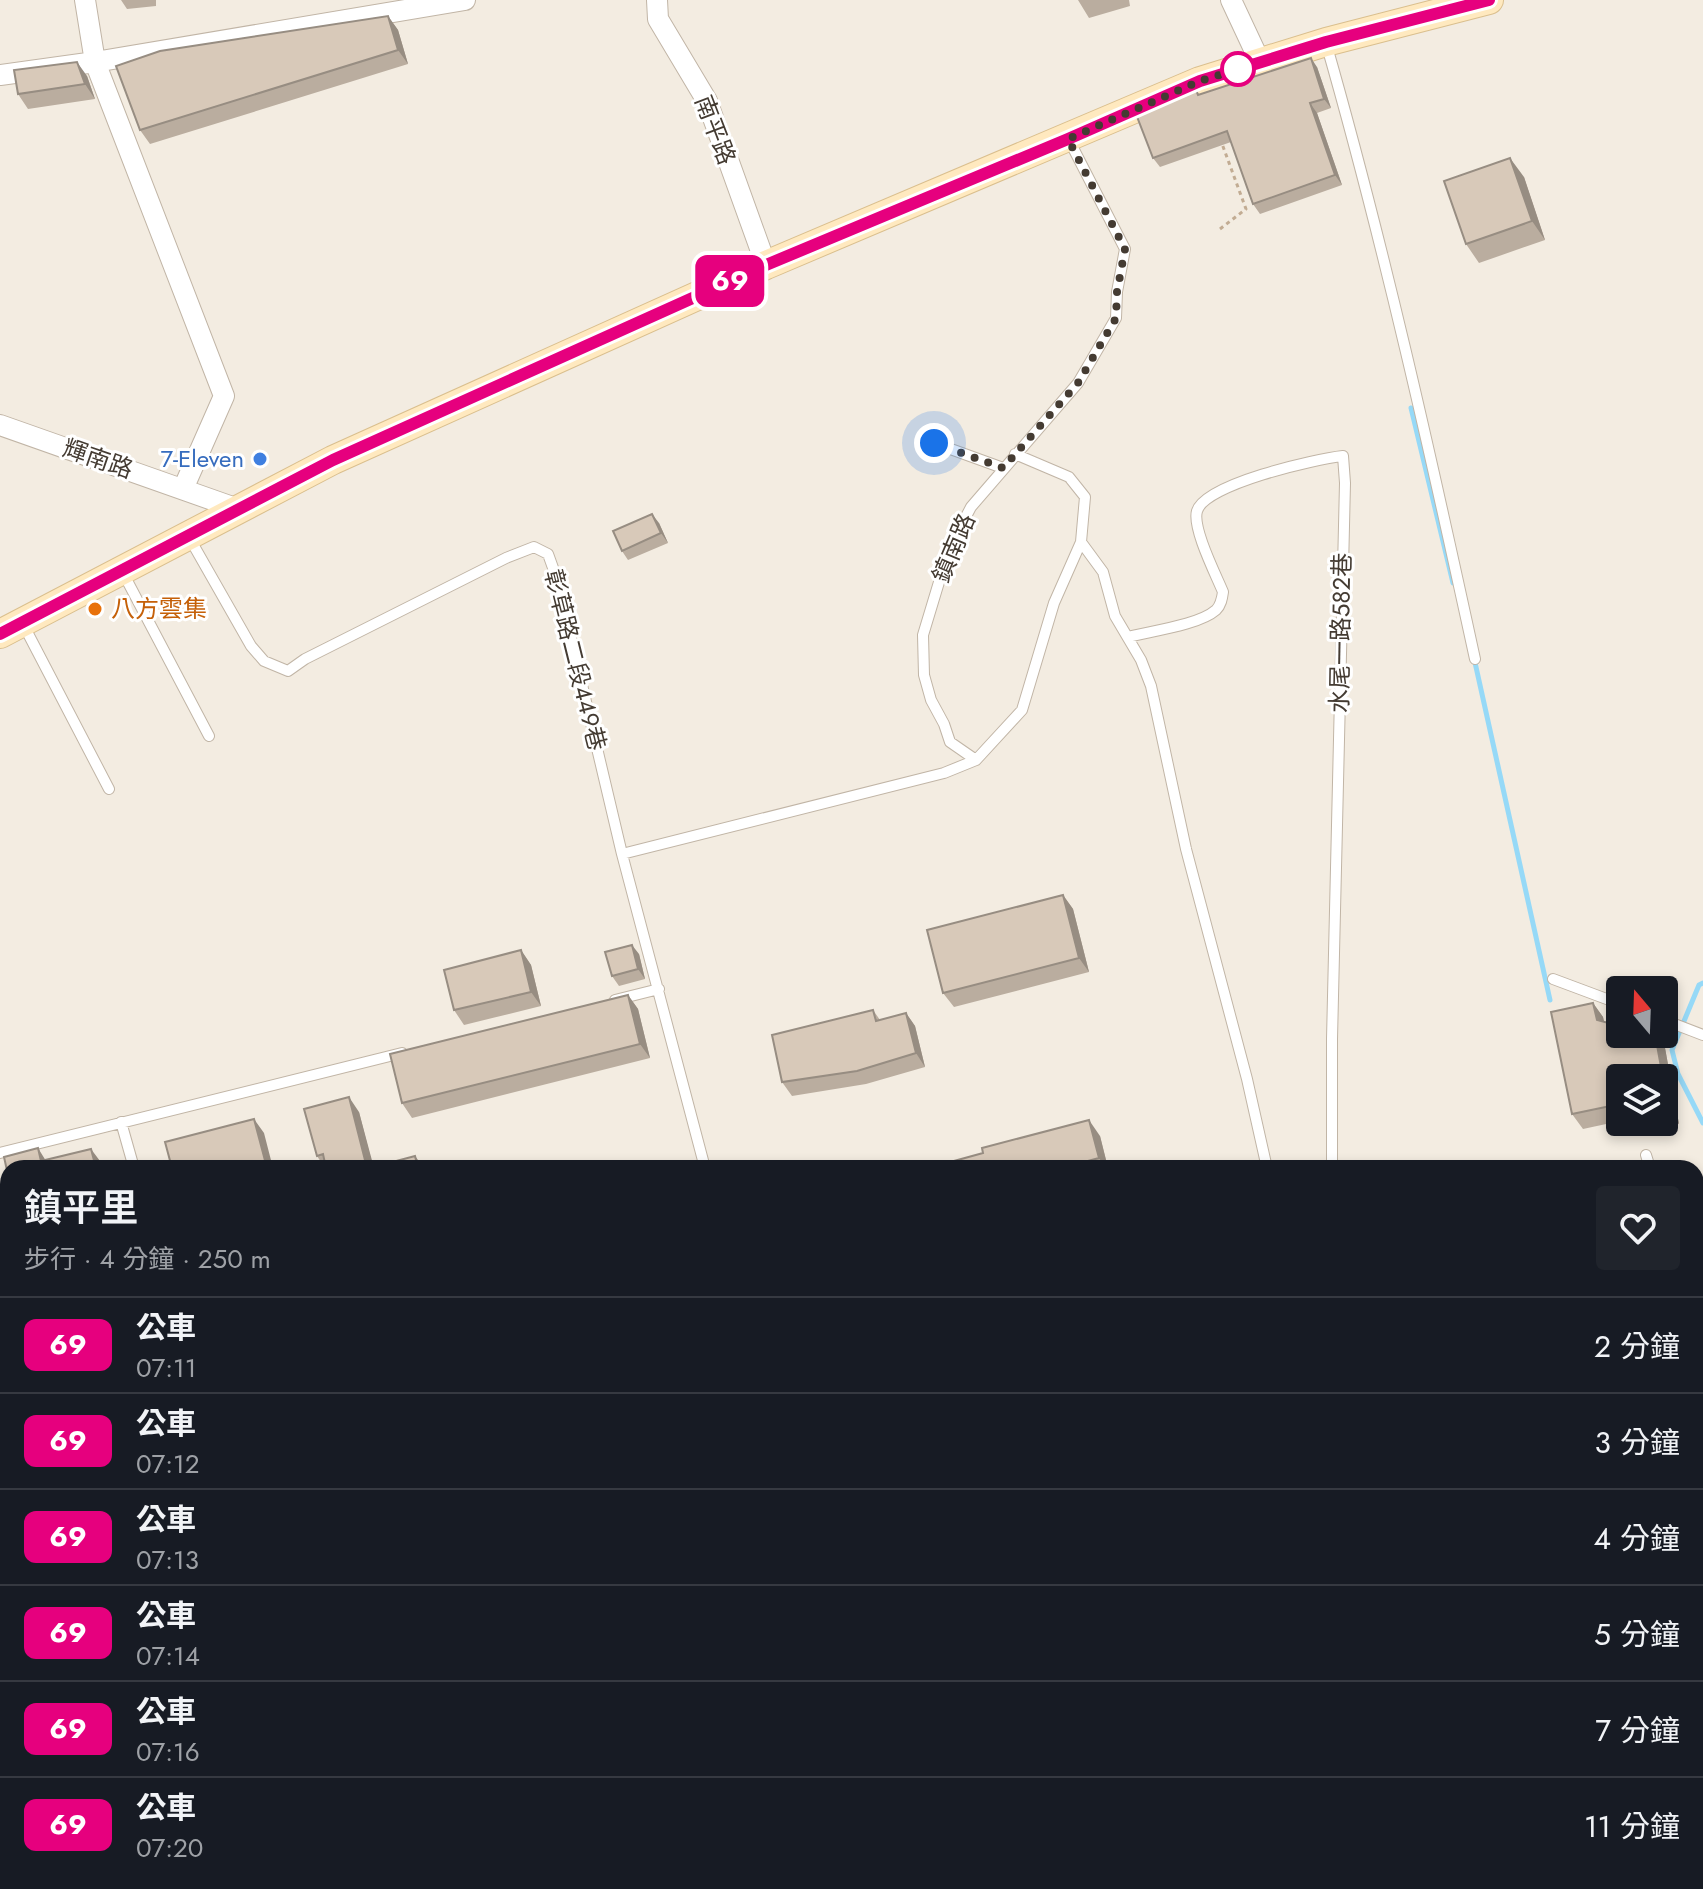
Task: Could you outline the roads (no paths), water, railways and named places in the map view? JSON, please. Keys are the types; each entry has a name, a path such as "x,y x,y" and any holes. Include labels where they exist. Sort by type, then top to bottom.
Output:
{"street":[{"path":"85,0 95,62 224,396 183,489"},
{"path":"0,75 465,0"},
{"name":"南平路","path":"657,0 658,19 707,101 766,265"},
{"path":"1231,0 1260,62"},
{"path":"11,628 333,460 766,265 1200,81 1326,42 1489,0"},
{"name":"輝南路","path":"0,425 241,510"}],"lane":[{"path":"1326,42 1359,159 1411,368 1475,659"},
{"name":"鎮南路","path":"976,760 950,742 931,700 921,652 923,635 949,549 971,507 1078,383 1116,318 1125,249 1068,139"},
{"path":"934,443 1003,468"},
{"path":"622,854 944,773 976,760 1022,710 1054,603 1081,542 1085,497 1069,477 1015,454"},
{"name":"水尾一路582巷","path":"1128,637 1201,618 1222,602 1223,592 1196,524 1197,511 1209,497 1256,477 1309,460 1343,456 1345,483 1332,1023 1332,1160"},
{"name":"彰草路二段449巷","path":"188,537 251,646 264,661 288,671 305,659 506,558 534,547 548,554 557,579 622,854 703,1160"},
{"path":"1081,542 1103,572 1115,616 1151,686 1186,849 1265,1160"},
{"path":"121,570 209,736"},
{"path":"11,628 109,789"},
{"path":"1553,979 1606,999"},
{"path":"598,1004 659,989"},
{"path":"1678,1025 1703,1035"},
{"path":"0,1153 413,1050"},
{"path":"121,1122 132,1160"},
{"path":"1646,1155 1648,1160"}],"waterway":[{"path":"1411,408 1453,583"},
{"path":"1474,658 1550,1000"},
{"path":"1703,983 1699,985 1672,1050 1678,1074 1703,1123"}],"place":[{"name":"7-Eleven","path":"260,459"},
{"name":"八方雲集","path":"95,609"}]}
